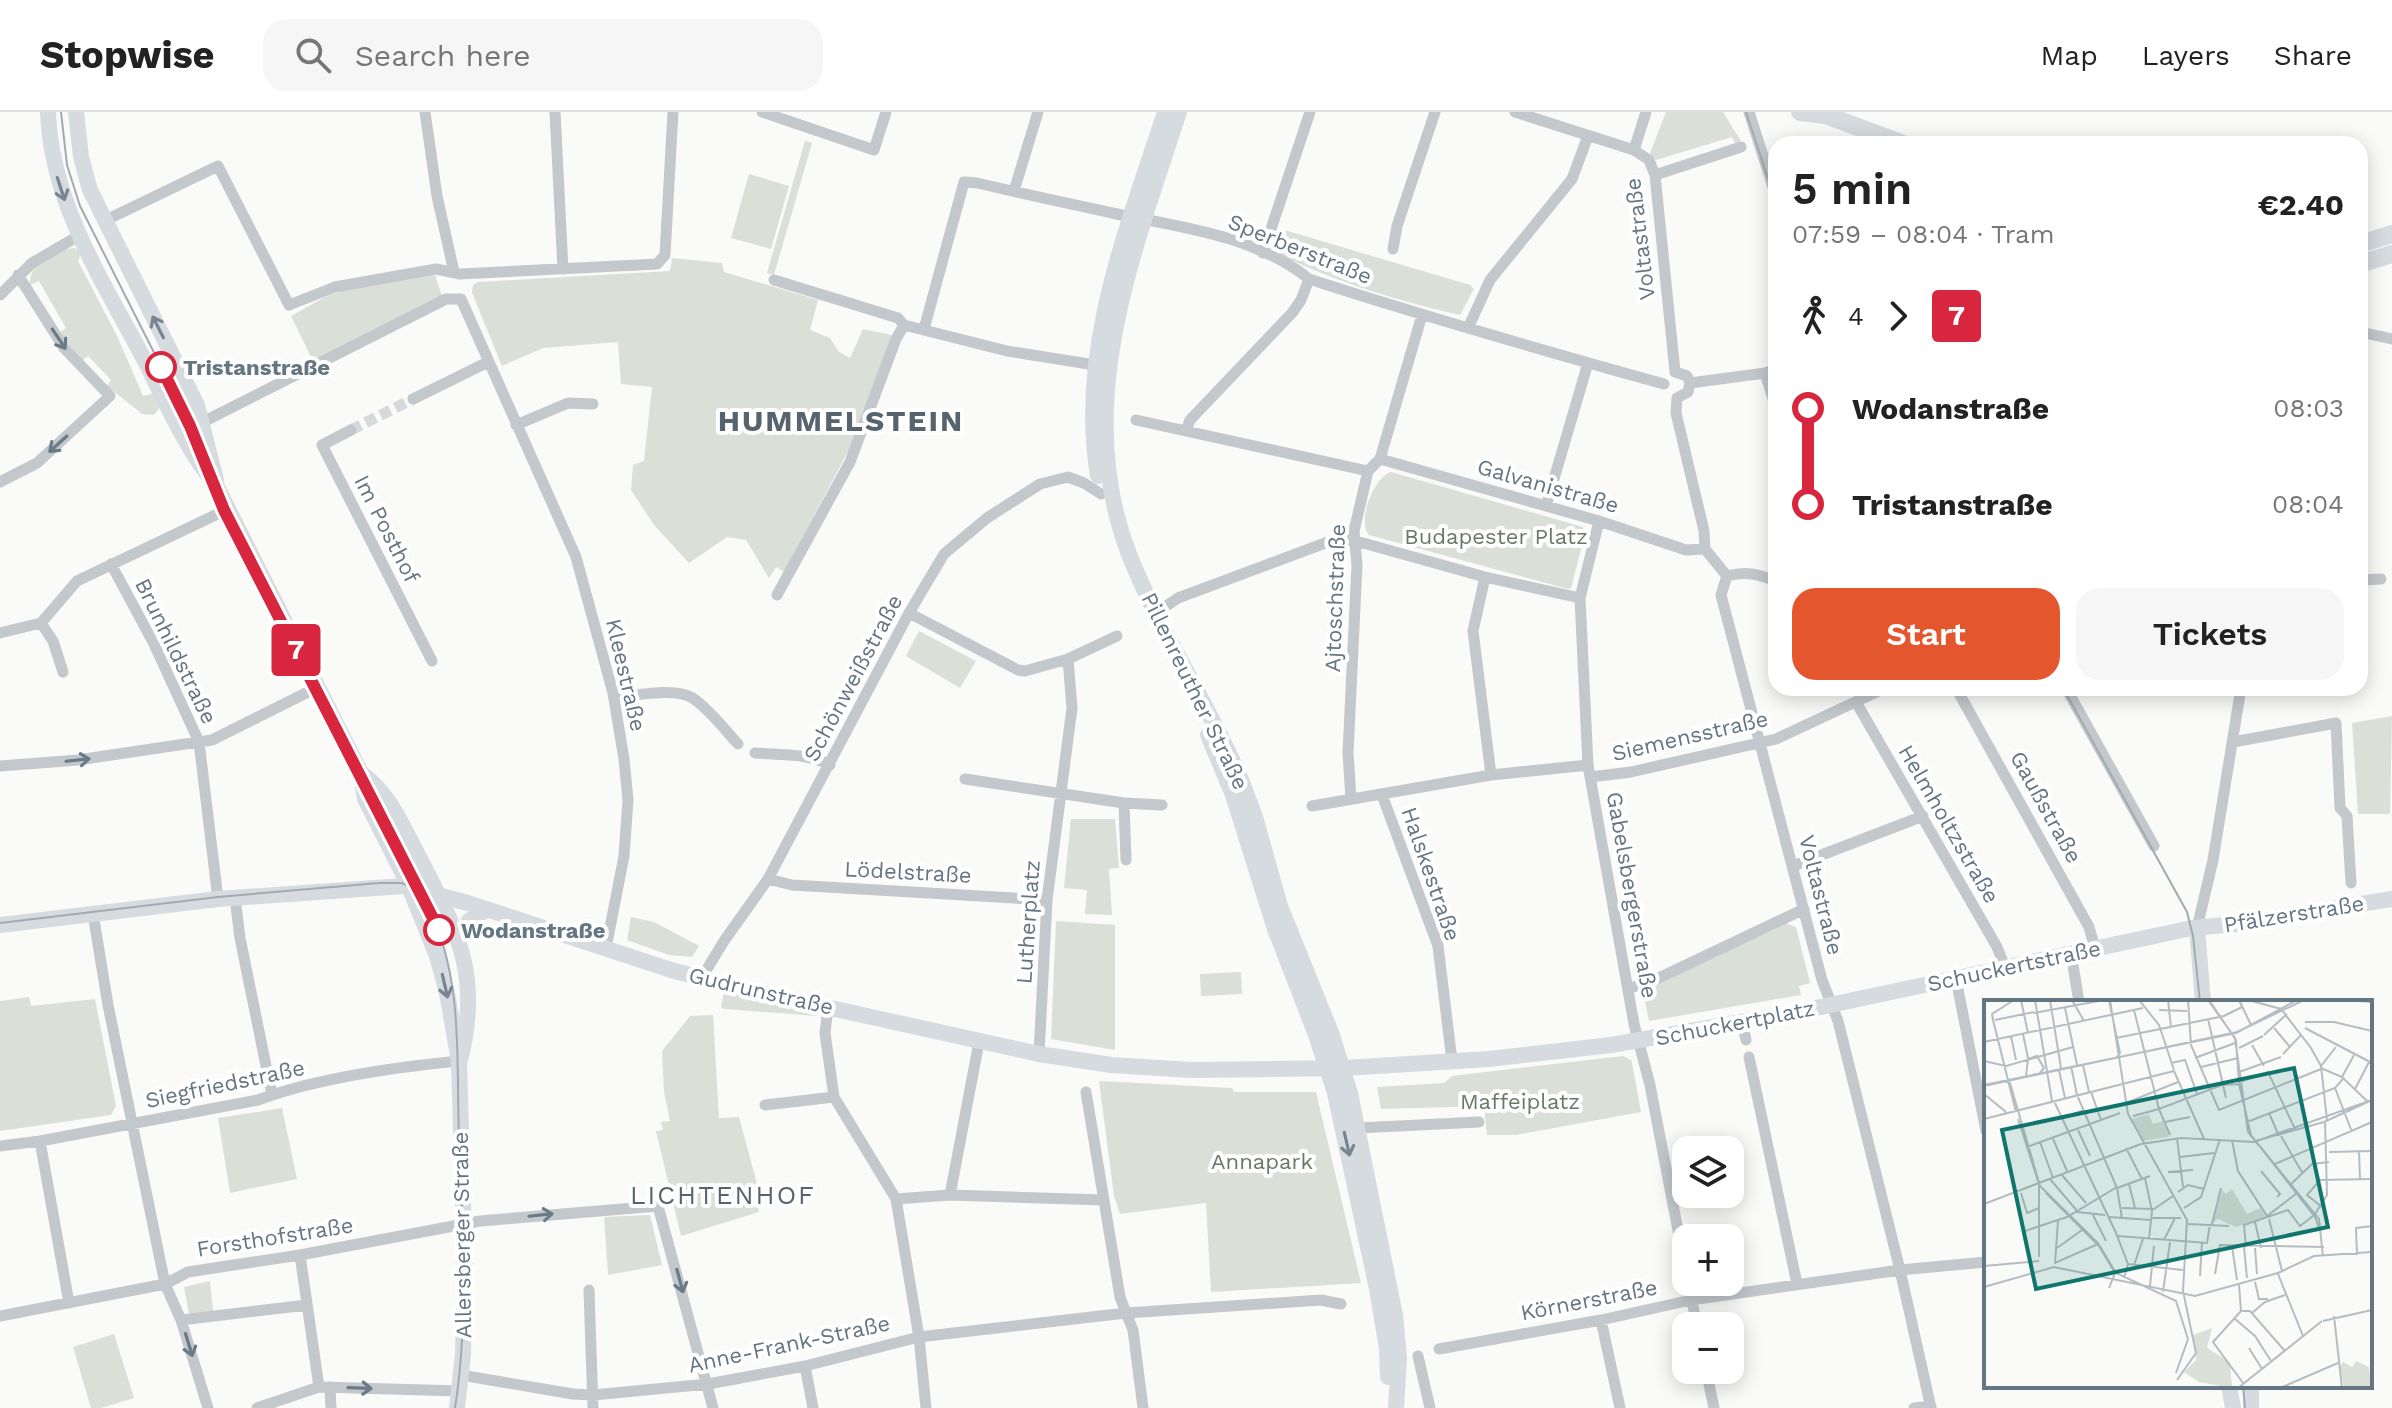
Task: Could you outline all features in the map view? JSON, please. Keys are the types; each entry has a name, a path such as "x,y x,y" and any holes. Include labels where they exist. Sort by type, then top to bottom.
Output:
{"main road":[{"name":"Allersberger Straße","path":"48,112 57,178 80,235 191,451 216,485 361,773 365,799 409,887 440,965 459,1061 465,1286 459,1391"},
{"name":"Allersberger Straße","path":"76,112 81,157 90,190 190,390 203,422 216,485"},
{"name":"Pillenreuther Straße","path":"1165,112 1138,217 1112,340 1106,379 1105,436 1109,476 1120,528 1156,613 1242,782 1280,906 1359,1128 1395,1315 1399,1358 1396,1408"},
{"name":"Pillenreuther Straße","path":"1179,112 1107,300 1095,365 1093,433 1101,494 1131,585 1196,710 1225,775 1275,929 1336,1068 1384,1323 1388,1364 1387,1408"},
{"path":"1800,112 1824,113 1883,136"},
{"path":"2368,242 2392,234"},
{"path":"2368,262 2392,254"},
{"name":"Allersberger Straße","path":"361,773 386,794 459,940 468,1000 468,1028 459,1061"},
{"path":"0,925 227,898 383,885 409,887 439,895"},
{"name":"Gudrunstraße","path":"439,895 701,979 1039,1054 1168,1069 1336,1068"},
{"name":"Pfälzerstraße","path":"2197,928 2392,899"},
{"path":"459,940 467,923 487,909"},
{"path":"2197,928 2203,1000"},
{"name":"Schuckertstraße","path":"1832,1004 2197,928"},
{"name":"Schuckertplatz","path":"1638,1041 1832,1004"},
{"path":"1336,1068 1532,1055 1638,1041"},
{"path":"2229,1388 2233,1408"}],"street":[{"path":"425,112 437,196 454,272"},
{"path":"555,112 563,270"},
{"path":"104,221 218,166 289,305 335,287 436,269 454,272 563,270 657,264 665,255 673,112"},
{"path":"762,112 783,116 874,150 886,112"},
{"path":"1014,191 1038,112"},
{"path":"1263,253 1310,112"},
{"path":"1393,249 1397,226 1435,112"},
{"path":"1515,112 1634,150"},
{"name":"Voltastraße","path":"1646,112 1634,150 1649,160 1655,175 1675,372"},
{"path":"1749,112 1768,171"},
{"path":"1469,326 1490,280 1572,179 1588,136"},
{"path":"1655,175 1741,147"},
{"name":"Sperberstraße","path":"924,329 964,182 1138,217 1245,245 1295,268 1309,279 1422,315 1664,384"},
{"path":"0,295 18,275 48,252 80,235"},
{"path":"0,482 37,463 110,396 64,348 18,275"},
{"path":"1186,431 1190,420 1292,313 1309,279"},
{"path":"774,280 898,318 904,325 1007,351 1095,365"},
{"name":"Kleestraße","path":"203,422 446,299 461,299 576,557 614,698 628,800 624,856 606,948"},
{"path":"1136,420 1368,471 1380,459 1422,315"},
{"path":"777,595 850,462 904,325"},
{"path":"2368,334 2392,339"},
{"path":"413,399 488,362"},
{"path":"1546,506 1588,363"},
{"path":"1690,383 1768,371"},
{"path":"1675,372 1687,376 1690,383 1688,392 1677,398 1670,396 1664,384 1675,372"},
{"path":"1677,398 1676,413 1704,531 1705,549 1727,576 1743,572 1768,578"},
{"path":"516,425 568,403 593,404"},
{"path":"179,428 203,422"},
{"name":"Im Posthof","path":"351,430 322,445 432,661"},
{"name":"Galvanistraße","path":"1380,459 1599,521 1686,550 1705,549"},
{"name":"Ajtoschstraße","path":"1351,799 1348,753 1357,565 1354,531 1368,471"},
{"name":"Schönweißstraße","path":"701,979 768,879 909,613 944,554 987,518 1040,484 1068,477 1101,494"},
{"path":"0,633 41,623 77,581 228,509"},
{"name":"Gabelsbergerstraße","path":"1599,521 1580,598 1589,771 1638,1041 1677,1224"},
{"path":"1156,613 1178,598 1336,539 1356,541 1485,577 1580,598"},
{"name":"Brunhildstraße","path":"111,564 154,644 199,742 227,898 240,938 272,1095"},
{"name":"Voltastraße","path":"1727,576 1721,595 1832,1004 1900,1270 1931,1407"},
{"path":"1485,577 1473,631 1491,775"},
{"path":"2368,580 2381,579"},
{"path":"909,613 1018,670 1032,671 1068,659 1117,636"},
{"path":"41,623 53,641 63,672"},
{"name":"Lutherplatz","path":"1039,1054 1047,900 1072,708 1068,659"},
{"path":"0,766 78,760 212,740 318,687"},
{"path":"614,698 640,694 692,697 713,715 738,744"},
{"name":"Siemensstraße","path":"1312,806 1491,775 1631,772 1776,739 1868,696"},
{"name":"Gaußstraße","path":"1960,696 2089,927 2095,948"},
{"path":"2070,696 2154,846"},
{"path":"2197,928 2212,868 2240,696"},
{"name":"Helmholtzstraße","path":"1856,702 1997,947 2005,967"},
{"path":"2233,742 2336,723 2340,808 2347,816 2351,883"},
{"path":"755,753 806,756 830,765"},
{"path":"965,779 1062,795 1162,805"},
{"name":"Halskestraße","path":"1382,795 1438,946 1452,1061"},
{"path":"1124,803 1126,860"},
{"path":"1793,866 1923,816"},
{"name":"Lödelstraße","path":"768,879 792,885 1047,900"},
{"path":"1629,988 1646,984 1804,909"},
{"path":"93,914 165,1284 181,1320 208,1408"},
{"path":"2071,953 2079,1000"},
{"path":"1956,979 1984,1121"},
{"path":"828,1007 825,1033 834,1097 896,1199 919,1337 926,1408"},
{"path":"1742,1022 1746,1040"},
{"path":"950,1195 979,1042"},
{"path":"1749,1057 1797,1284"},
{"name":"Siegfriedstraße","path":"0,1146 258,1100 373,1073 459,1061"},
{"path":"1086,1092 1120,1297 1133,1330 1143,1408"},
{"path":"765,1105 834,1097"},
{"path":"1359,1128 1479,1122"},
{"path":"40,1141 69,1303"},
{"path":"896,1199 950,1195 1103,1200"},
{"name":"Forsthofstraße","path":"0,1316 165,1284 188,1272 300,1255 464,1224 658,1206 708,1384"},
{"path":"300,1255 307,1305 331,1408"},
{"name":"Körnerstraße","path":"1439,1349 1601,1320 1691,1300 1900,1270 1984,1262"},
{"path":"589,1290 593,1402"},
{"path":"1690,1296 1694,1312"},
{"name":"Anne-Frank-Straße","path":"325,1387 573,1394 593,1402 805,1366 919,1337 1126,1313 1321,1300 1341,1304"},
{"path":"181,1320 307,1305"},
{"path":"1601,1320 1620,1408"},
{"path":"1418,1356 1430,1408"},
{"path":"805,1366 813,1408"},
{"path":"708,1384 713,1408"},
{"path":"1709,1384 1714,1408"},
{"path":"257,1408 325,1387"},
{"path":"1914,1408 1931,1407"}],"green space":[{"path":"1666,112 1723,112 1741,141 1735,143 1732,137 1656,160 1650,153"},
{"path":"805,141 812,143 774,275 767,273"},
{"path":"749,174 789,186 771,249 731,238"},
{"path":"1281,229 1470,285 1474,289 1460,315 1390,297 1323,274 1278,254 1276,247"},
{"path":"74,248 82,252 78,261 118,338 143,396 155,393 161,406 154,415 142,414 107,386 111,380 88,356 82,361 59,333 66,328 39,281 30,285 33,271 44,259"},
{"path":"672,258 722,263 724,272 818,300 810,330 830,338 839,352 850,358 863,329 892,335 855,438 784,572 776,567 769,578 746,540 727,537 689,563 654,525 631,490 633,465 644,461 652,387 621,384 618,342 543,348 502,366 472,293 473,285 478,282 670,271"},
{"path":"435,275 442,296 313,361 291,316 345,290"},
{"name":"Budapester Platz","path":"1391,472 1583,527 1585,534 1571,588 1369,535 1365,520 1369,500 1378,482"},
{"path":"919,631 976,661 960,688 906,656"},
{"path":"2392,716 2390,814 2358,814 2352,723"},
{"path":"1071,819 1115,819 1119,868 1109,869 1112,915 1085,914 1087,890 1064,888"},
{"path":"631,917 654,922 699,946 692,957 669,955 627,940"},
{"path":"1056,921 1115,925 1115,1050 1051,1039"},
{"path":"1785,923 1796,927 1810,983 1799,986 1801,995 1649,1021 1645,1001 1657,995 1652,986"},
{"path":"1241,972 1242,994 1201,996 1200,974"},
{"path":"724,992 812,1012 817,1016 724,1009 721,1007"},
{"path":"29,997 31,1006 95,999 116,1106 111,1115 0,1131 0,1001"},
{"path":"713,1015 719,1118 739,1117 756,1180 759,1212 681,1236 656,1131 663,1130 661,1122 670,1121 664,1091 662,1051 690,1016"},
{"name":"Maffeiplatz","path":"1623,1056 1632,1063 1641,1112 1516,1135 1487,1135 1484,1106 1381,1109 1377,1087 1444,1083 1452,1076"},
{"name":"Annapark","path":"1099,1081 1232,1088 1234,1092 1316,1092 1361,1283 1211,1292 1206,1203 1120,1214 1114,1196"},
{"path":"282,1108 297,1179 230,1193 218,1118"},
{"path":"650,1215 662,1265 608,1275 604,1217"},
{"path":"210,1281 213,1311 189,1314 184,1287"},
{"path":"114,1334 134,1398 91,1408 73,1347"}],"tunnel":[{"path":"351,430 413,399"}],"tram line":[{"path":"61,112 67,165 80,206 183,410 224,510 440,936 453,992 457,1050 463,1307 455,1408"},
{"path":"1746,112 1768,179"},
{"name":"7","path":"161,367 190,426 224,510 439,930"},
{"path":"2067,696 2187,912 2193,936 2200,1000"},
{"path":"0,923 218,897 379,883 402,883 420,891"},
{"path":"2243,1388 2245,1408"}],"place":[{"name":"Tristanstraße","path":"161,367"},
{"name":"Wodanstraße","path":"439,930"}],"district":[{"name":"HUMMELSTEIN","path":"841,420"},
{"name":"LICHTENHOF","path":"723,1195"}]}
